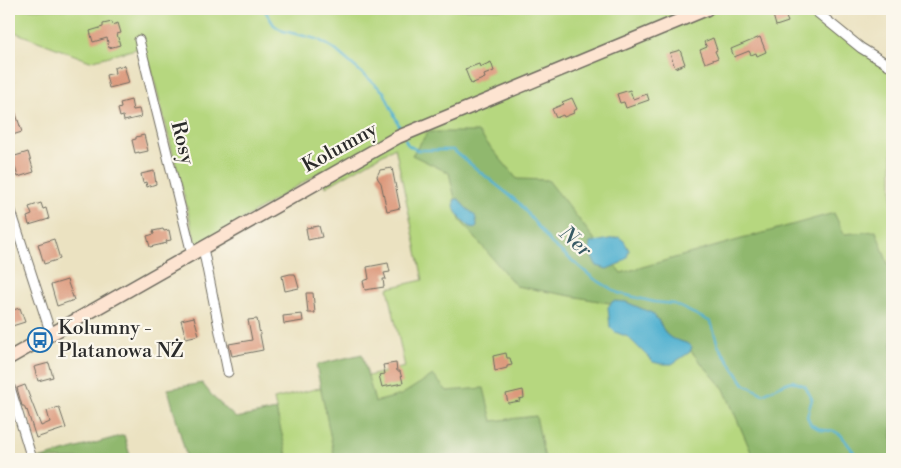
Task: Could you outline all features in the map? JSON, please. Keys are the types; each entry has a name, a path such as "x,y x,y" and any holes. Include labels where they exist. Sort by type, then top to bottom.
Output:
{"street":[{"name":"Kolumny","path":"9,358 398,137 708,9"},
{"path":"813,9 861,48 892,67"},
{"name":"Rosy","path":"139,40 196,251 204,253 228,372"},
{"path":"9,205 51,334"},
{"path":"9,384 32,459"}],"green space":[{"path":"9,9 810,9 892,69 892,459 286,459 274,399 405,367 388,288 423,280 395,147 326,187 322,171 197,247 150,64 136,49 90,61 9,30"},
{"path":"428,132 478,132 517,179 548,180 621,273 834,213 844,234 876,231 892,275 892,459 754,459 724,389 690,350 663,338 658,319 626,306 516,286 460,220 449,173 412,155"},
{"path":"362,354 375,402 401,395 433,375 447,391 484,388 492,421 536,416 545,459 335,459 316,365"},
{"path":"202,383 214,398 236,418 276,410 288,459 187,459 168,389"},
{"path":"124,435 131,459 38,459"}],"water":[{"path":"457,199 474,214 477,227 474,229 464,222 456,212 454,200"},
{"path":"619,237 624,241 629,250 627,258 607,269 597,266 590,252 590,243"},
{"path":"613,301 626,302 652,313 666,334 692,347 690,352 672,364 653,362 628,337 615,332 610,327 608,307"}],"building":[{"path":"784,12 788,22 776,26 773,15"},
{"path":"112,22 113,25 118,23 121,33 117,34 120,45 109,48 107,38 93,42 90,31 103,27 103,24"},
{"path":"760,37 766,52 757,56 756,53 751,55 749,51 734,57 731,49"},
{"path":"713,38 718,58 705,63 700,50 707,47 704,42"},
{"path":"680,50 685,64 675,68 670,53"},
{"path":"491,62 494,71 484,75 485,78 471,84 465,69 479,64 480,67"},
{"path":"124,65 129,83 109,88 106,75 115,73 114,68"},
{"path":"630,90 633,99 647,94 649,100 626,108 624,102 620,103 617,94"},
{"path":"572,98 577,109 573,111 574,113 556,118 552,109"},
{"path":"131,100 133,110 139,109 141,117 124,121 123,116 120,117 118,109 121,108 120,103"},
{"path":"15,111 22,132 9,136 9,113"},
{"path":"144,135 148,151 135,153 132,140"},
{"path":"28,152 34,172 18,177 12,157"},
{"path":"392,168 400,208 387,211 381,183 377,176 380,170"},
{"path":"154,171 156,184 147,187 146,182 143,183 141,174"},
{"path":"41,203 43,209 46,208 49,219 29,225 27,217 32,215 29,207"},
{"path":"319,226 322,237 308,240 306,228"},
{"path":"163,229 164,231 169,230 171,240 166,241 167,243 150,247 147,236 154,234 153,231"},
{"path":"54,239 60,259 44,264 38,244"},
{"path":"388,263 390,272 384,273 386,279 383,279 384,287 365,290 363,281 369,279 367,267"},
{"path":"295,274 299,288 285,291 282,276"},
{"path":"67,280 74,300 57,306 51,285"},
{"path":"306,293 313,293 315,313 308,313"},
{"path":"20,308 25,322 9,327 9,311"},
{"path":"302,314 303,321 284,324 283,316"},
{"path":"194,317 199,335 186,338 181,320"},
{"path":"257,319 263,350 232,356 229,344 252,340 248,320"},
{"path":"506,353 512,365 495,371 493,356"},
{"path":"49,363 53,377 38,381 34,367"},
{"path":"396,363 397,371 400,371 403,383 382,387 379,375 385,374 383,365"},
{"path":"25,385 41,426 50,422 47,411 59,407 66,428 36,438 27,410 22,406 17,388"},
{"path":"523,390 524,398 519,399 520,401 508,403 506,394"}],"waterway":[{"name":"Ner","path":"264,9 274,25 283,31 317,39 333,48 384,92 402,132"},
{"name":"Ner","path":"405,139 408,145 417,150 453,150 519,203 551,243 593,278 618,293 654,302 674,304 711,322 718,345 744,384 763,394 792,381 805,386 812,399 807,416 811,425 822,430 834,431 841,435 859,459"}],"place":[{"name":"Kolumny - Platanowa NŻ","path":"40,340"}]}
